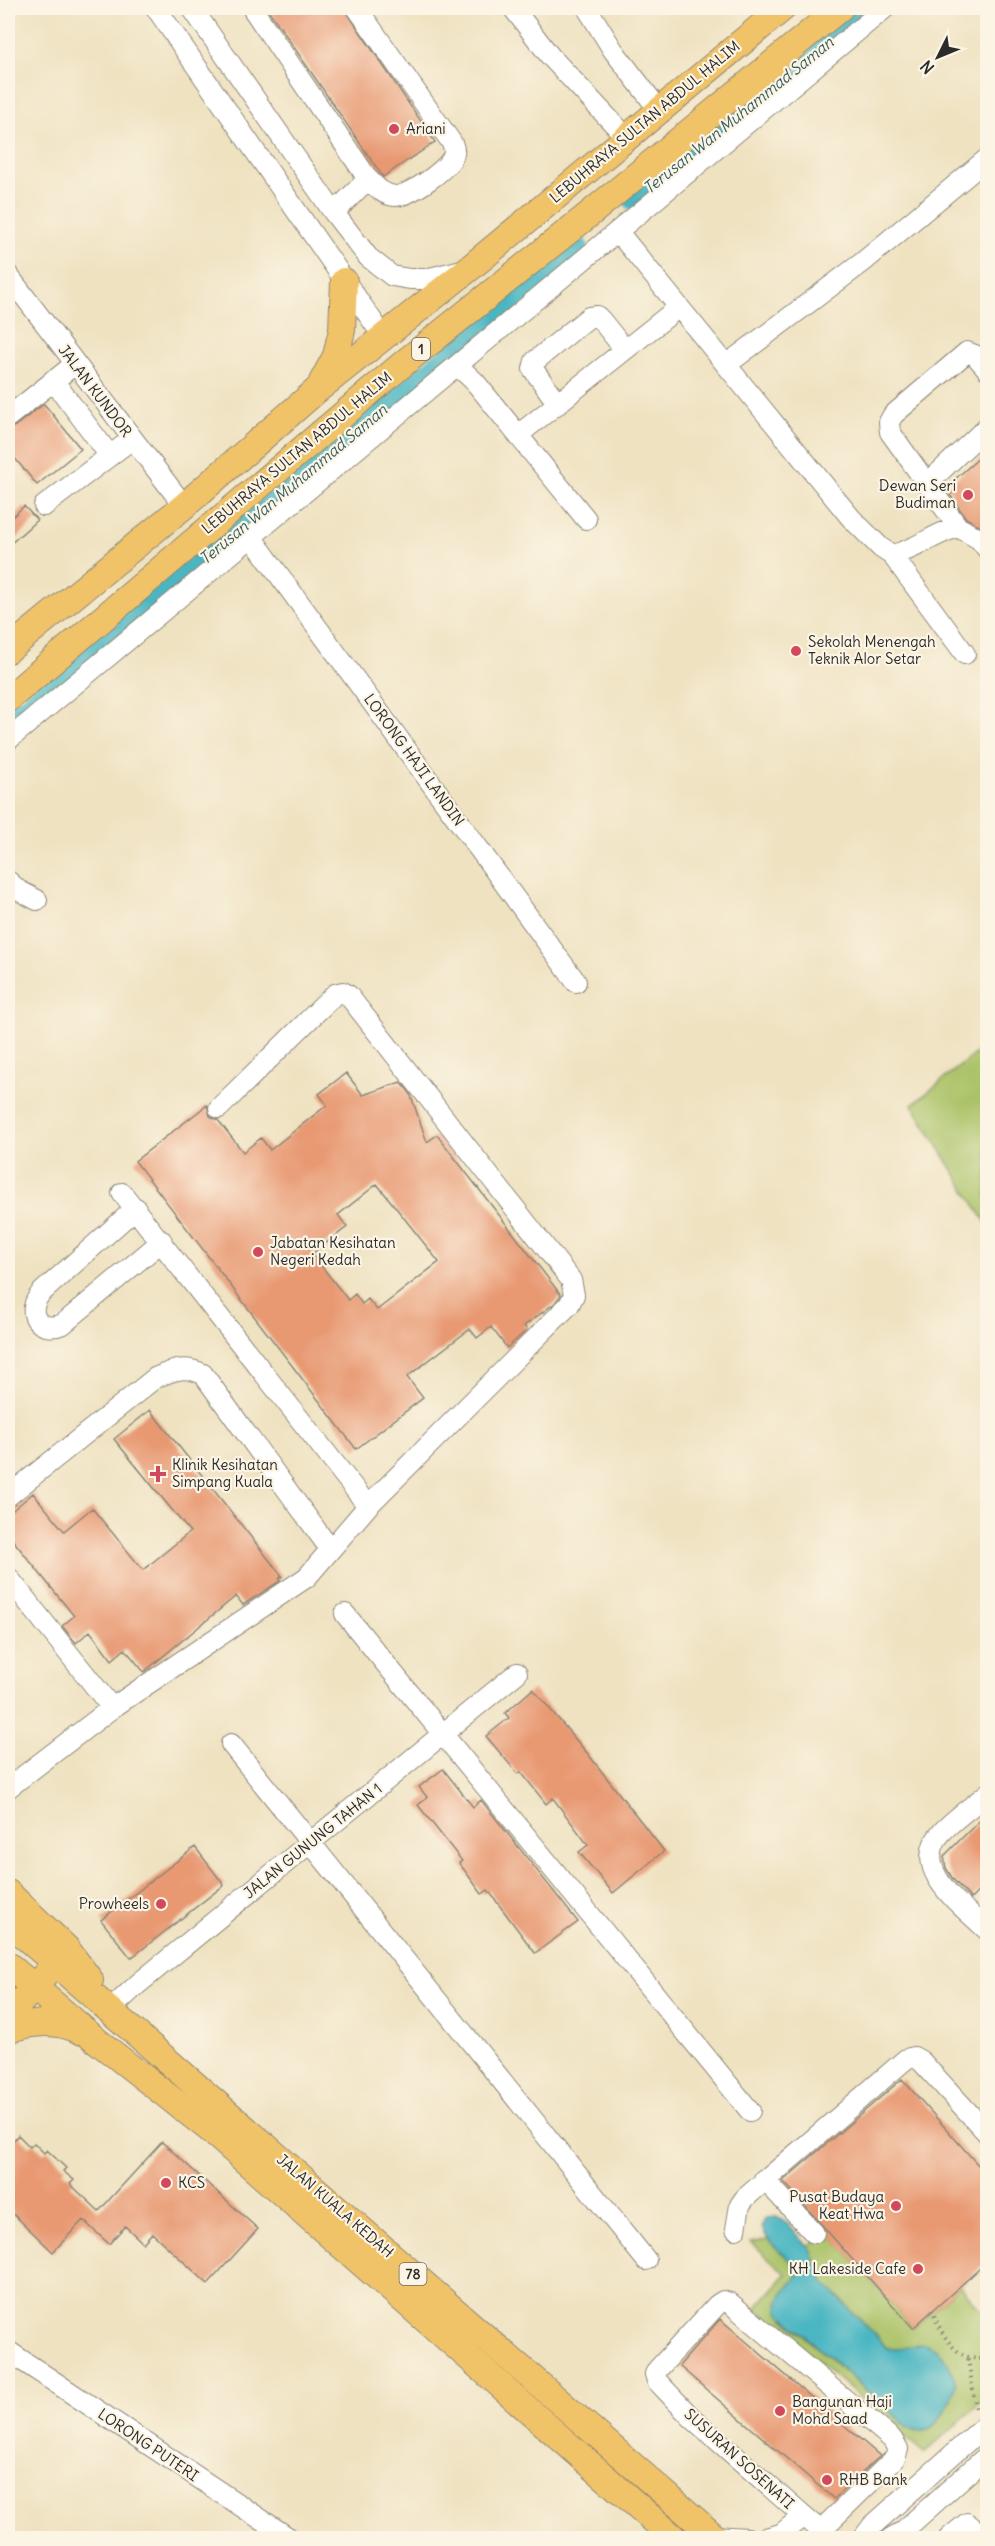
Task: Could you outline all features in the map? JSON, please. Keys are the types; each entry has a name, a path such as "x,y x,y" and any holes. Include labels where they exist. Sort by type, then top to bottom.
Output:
{"main road":[{"name":"LEBUHRAYA SULTAN ABDUL HALIM","path":"8,650 184,506 317,390 471,267 783,8"},
{"name":"LEBUHRAYA SULTAN ABDUL HALIM","path":"8,699 387,377 840,8"},
{"path":"317,390 336,356 342,330 344,281"},
{"path":"8,1893 66,1948 110,2010"},
{"path":"8,1956 16,1929"},
{"name":"JALAN KUALA KEDAH","path":"16,1929 715,2537"},
{"path":"8,2016 56,1964"},
{"name":"JALAN KUALA KEDAH","path":"8,1965 96,2040 208,2128 674,2538"},
{"path":"8,2030 26,2024 51,2023 74,2028 96,2040"}],"street":[{"path":"156,8 383,336"},
{"path":"192,8 334,213 368,257 392,276 426,279 471,267"},
{"path":"252,8 368,178 381,191 402,196 416,190 450,162 454,153 452,143 357,8"},
{"path":"513,8 550,56 627,138"},
{"path":"587,8 613,50 659,110"},
{"path":"8,740 885,8"},
{"path":"726,365 863,262 987,158"},
{"path":"334,213 368,178"},
{"path":"592,212 615,234 679,307 851,518 881,548 892,555 965,654"},
{"name":"JALAN KUNDOR","path":"11,288 75,364 184,506"},
{"path":"518,435 679,307"},
{"path":"558,404 533,369 535,361 589,317 597,316 602,320 625,350"},
{"path":"987,370 975,355 967,352 893,415 889,422 890,432 958,527 979,539 987,550"},
{"path":"8,417 75,364"},
{"path":"458,366 475,382 586,519"},
{"path":"53,380 110,456"},
{"path":"928,483 987,426"},
{"path":"44,506 132,439"},
{"path":"892,555 904,552 945,530 958,527"},
{"name":"LORONG HAJI LANDIN","path":"252,537 576,982"},
{"path":"8,881 18,890 37,900"},
{"path":"8,1788 112,1708 307,1577 368,1506 569,1305 574,1295 571,1280 348,994 343,992 335,994 219,1108"},
{"path":"122,1193 368,1506"},
{"path":"136,1209 41,1293 35,1300 33,1310 36,1319 44,1326 54,1328 63,1324 162,1241"},
{"path":"8,1496 155,1378 171,1371 190,1368 203,1374 330,1549"},
{"path":"8,1576 112,1708"},
{"path":"345,1614 750,2111"},
{"name":"JALAN GUNUNG TAHAN 1","path":"110,2010 138,1984 517,1673"},
{"path":"231,1744 646,2260"},
{"path":"987,1793 941,1833 931,1848 930,1863 937,1879 987,1931"},
{"path":"736,2229 740,2205 764,2179 906,2058 914,2057 921,2061 987,2134"},
{"path":"764,2179 814,2233"},
{"name":"SUSURAN SOSENATI","path":"723,2301 730,2303 892,2439 897,2449 895,2458 824,2535 803,2516 691,2417 657,2381 655,2374 723,2301"},
{"name":"LORONG PUTERI","path":"8,2351 289,2538"},
{"path":"863,2538 872,2526 984,2426"},
{"path":"891,2538 902,2532 987,2455"},
{"path":"766,2538 781,2534 803,2516"},
{"path":"949,2538 967,2523 985,2538"},
{"path":"715,2537 747,2538"}],"path":[{"path":"933,2310 940,2330 968,2359 984,2426"},
{"path":"968,2359 987,2357"}],"green space":[{"path":"987,1044 987,1224 912,1105"},
{"path":"827,2230 913,2328 960,2286 987,2316 987,2397 924,2453 756,2308 786,2274 751,2242 768,2239 793,2262 799,2272 784,2318 908,2427 914,2430 931,2428 952,2400 917,2344 901,2350 887,2348 824,2282 808,2247"}],"water":[{"path":"777,2217 789,2225 811,2250 824,2282 887,2348 898,2349 924,2344 938,2350 943,2356 956,2385 945,2410 932,2427 922,2431 908,2427 780,2313 778,2307 781,2297 799,2272 798,2267 768,2239 762,2227 767,2218"}],"building":[{"path":"267,8 344,8 435,142 383,177"},
{"path":"44,404 81,449 37,485 8,450 8,429"},
{"name":"Dewan Seri Budiman","path":"987,451 987,531 966,518 950,495 952,493 947,486"},
{"path":"24,506 37,520 8,546 8,521"},
{"name":"Jabatan Kesihatan Negeri Kedah","path":"346,1073 363,1095 401,1082 410,1093 427,1142 437,1135 561,1295 555,1303 524,1326 527,1330 507,1348 491,1327 477,1338 470,1329 407,1377 423,1398 356,1449 135,1161 207,1105 210,1116 218,1120 243,1152 261,1138 270,1150 327,1105 319,1094","holes":["377,1184 439,1262 377,1310 368,1299 362,1304 355,1294 348,1300 312,1254 347,1227 338,1215"]},
{"path":"150,1410 282,1576 280,1581 243,1605 236,1596 144,1672 125,1649 112,1660 90,1631 76,1643 62,1626 74,1616 8,1534 8,1514 33,1493 64,1531 92,1508 143,1570 190,1532 114,1439"},
{"path":"533,1689 588,1754 664,1851 613,1893 579,1852 588,1845 553,1798 546,1804 521,1772 518,1774 486,1736 509,1718 505,1713"},
{"path":"443,1769 473,1807 481,1800 578,1922 535,1953 488,1890 482,1894 459,1863 462,1861 418,1805 427,1797 419,1787"},
{"path":"987,1813 987,1882 971,1899 946,1868 944,1856"},
{"path":"195,1847 224,1885 131,1958 101,1920"},
{"name":"Pusat Budaya Keat Hwa","path":"902,2079 987,2175 987,2262 913,2328 783,2181"},
{"name":"KCS","path":"18,2135 30,2147 34,2143 44,2153 47,2150 66,2168 63,2171 74,2180 70,2184 99,2211 162,2142 258,2229 208,2284 152,2233 143,2243 125,2226 109,2244 83,2220 53,2252 8,2209 8,2147"},
{"name":"Bangunan Haji Mohd Saad","path":"720,2319 880,2456 834,2499 679,2366"}],"waterway":[{"name":"Terusan Wan Muhammad Saman","path":"634,201 871,8"},
{"name":"Terusan Wan Muhammad Saman","path":"8,721 578,247"}],"place":[{"name":"Ariani","path":"394,129"},
{"name":"Dewan Seri Budiman","path":"968,495"},
{"name":"Sekolah Menengah Teknik Alor Setar","path":"796,651"},
{"name":"Jabatan Kesihatan Negeri Kedah","path":"258,1252"},
{"name":"Klinik Kesihatan Simpang Kuala","path":"158,1474"},
{"name":"Prowheels","path":"161,1904"},
{"name":"KCS","path":"166,2183"},
{"name":"Pusat Budaya Keat Hwa","path":"896,2206"},
{"name":"KH Lakeside Cafe","path":"918,2269"},
{"name":"Bangunan Haji Mohd Saad","path":"780,2411"},
{"name":"RHB Bank","path":"827,2480"}]}
